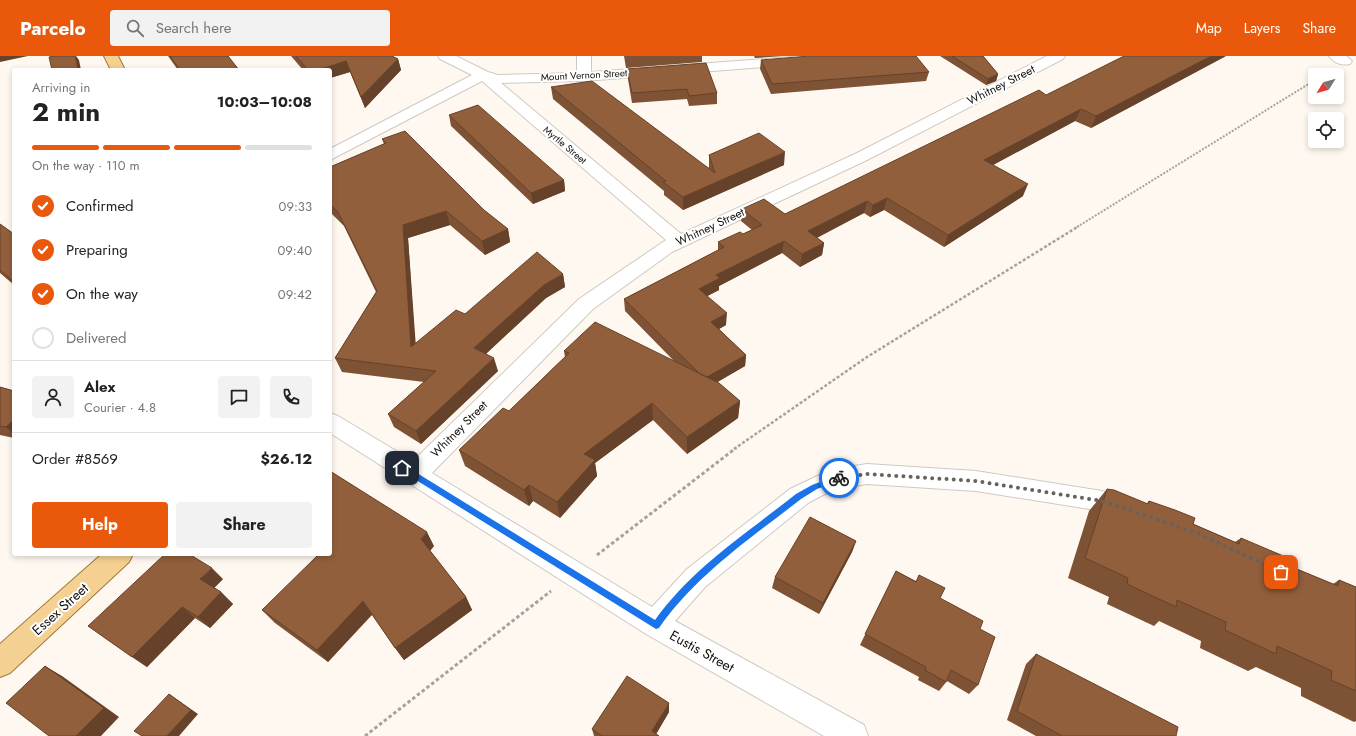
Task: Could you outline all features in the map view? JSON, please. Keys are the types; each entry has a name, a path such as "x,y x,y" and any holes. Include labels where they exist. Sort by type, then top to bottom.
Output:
{"main road":[{"path":"111,56 117,68"},
{"name":"Essex Street","path":"0,663 118,556"}],"street":[{"name":"Myrtle Street","path":"445,56 483,75 679,242"},
{"path":"584,56 584,77"},
{"name":"Whitney Street","path":"414,475 586,304 665,248 861,157 1058,56"},
{"name":"Mount Vernon Street","path":"483,75 497,79 584,77 802,60"},
{"path":"332,154 483,75"},
{"name":"Eustis Street","path":"332,423 656,625 853,736"},
{"path":"656,625 668,608 696,578 799,496 830,480 867,474 976,481 1102,501 1146,516"}],"path":[{"path":"365,736 692,480 813,394 881,349 1308,84"}],"building":[{"path":"75,56 78,68 52,68 49,57"},
{"path":"170,56 228,56 237,68 179,68"},
{"path":"296,56 392,56 398,59 361,97 346,61 324,68 306,68"},
{"path":"809,56 916,56 929,72 772,84 761,60"},
{"path":"952,56 983,56 998,74 988,79"},
{"path":"1124,56 1211,56 1096,116 1081,109 984,160 1028,184 948,235 887,198 873,205 867,201 808,231 824,243 802,254 784,241 716,275 720,278 699,289 727,313 711,322 746,355 707,377 700,374 624,299 724,247 718,242 740,232 743,234 762,225 742,209 764,199 785,214 1039,90 1046,95"},
{"path":"706,63 717,93 689,96 687,89 632,93 627,69"},
{"path":"592,81 715,173 709,155 759,133 785,152 683,197 663,182 666,181 551,87"},
{"path":"478,105 564,180 531,193 449,115"},
{"path":"405,131 484,210 508,229 482,241 446,211 403,225 411,347 456,310 465,314 537,252 563,274 544,285 474,348 494,358 416,431 388,414 436,371 335,358 377,291 338,212 332,206 332,166 386,143 382,139"},
{"path":"0,224 12,233 12,280 0,270"},
{"path":"595,322 719,383 740,401 687,437 652,403 584,454 595,460 557,502 529,485 524,490 459,450 503,408 509,411 569,353 564,351"},
{"path":"0,387 12,390 12,422 6,427 0,426"},
{"path":"332,472 427,532 421,539 466,597 395,648 363,601 317,650 262,610 317,556 332,556"},
{"path":"1107,489 1114,490 1148,504 1149,501 1195,518 1193,524 1239,544 1241,538 1288,558 1287,565 1338,586 1339,580 1356,587 1356,691 1331,680 1332,671 1277,646 1276,654 1225,630 1226,622 1177,600 1176,607 1127,584 1128,578 1085,558"},
{"path":"810,517 856,541 823,603 775,577"},
{"path":"163,556 192,556 212,568 200,579 221,592 198,617 182,607 132,657 88,626"},
{"path":"896,571 916,582 919,575 945,588 940,598 983,621 980,629 995,637 978,685 951,670 946,682 925,670 926,667 865,634"},
{"path":"1036,654 1178,727 1176,736 1062,736 1017,711"},
{"path":"45,666 104,708 76,736 49,736 6,703"},
{"path":"627,676 669,703 652,731 659,736 602,736 592,729"},
{"path":"169,694 191,710 167,736 142,736 134,731"}],"way so far":[{"path":"839,478 867,474 976,481 1102,501 1197,533 1281,572"}],"route":[{"path":"402,468 656,625 668,608 696,578 799,496 814,487 839,478"}]}
